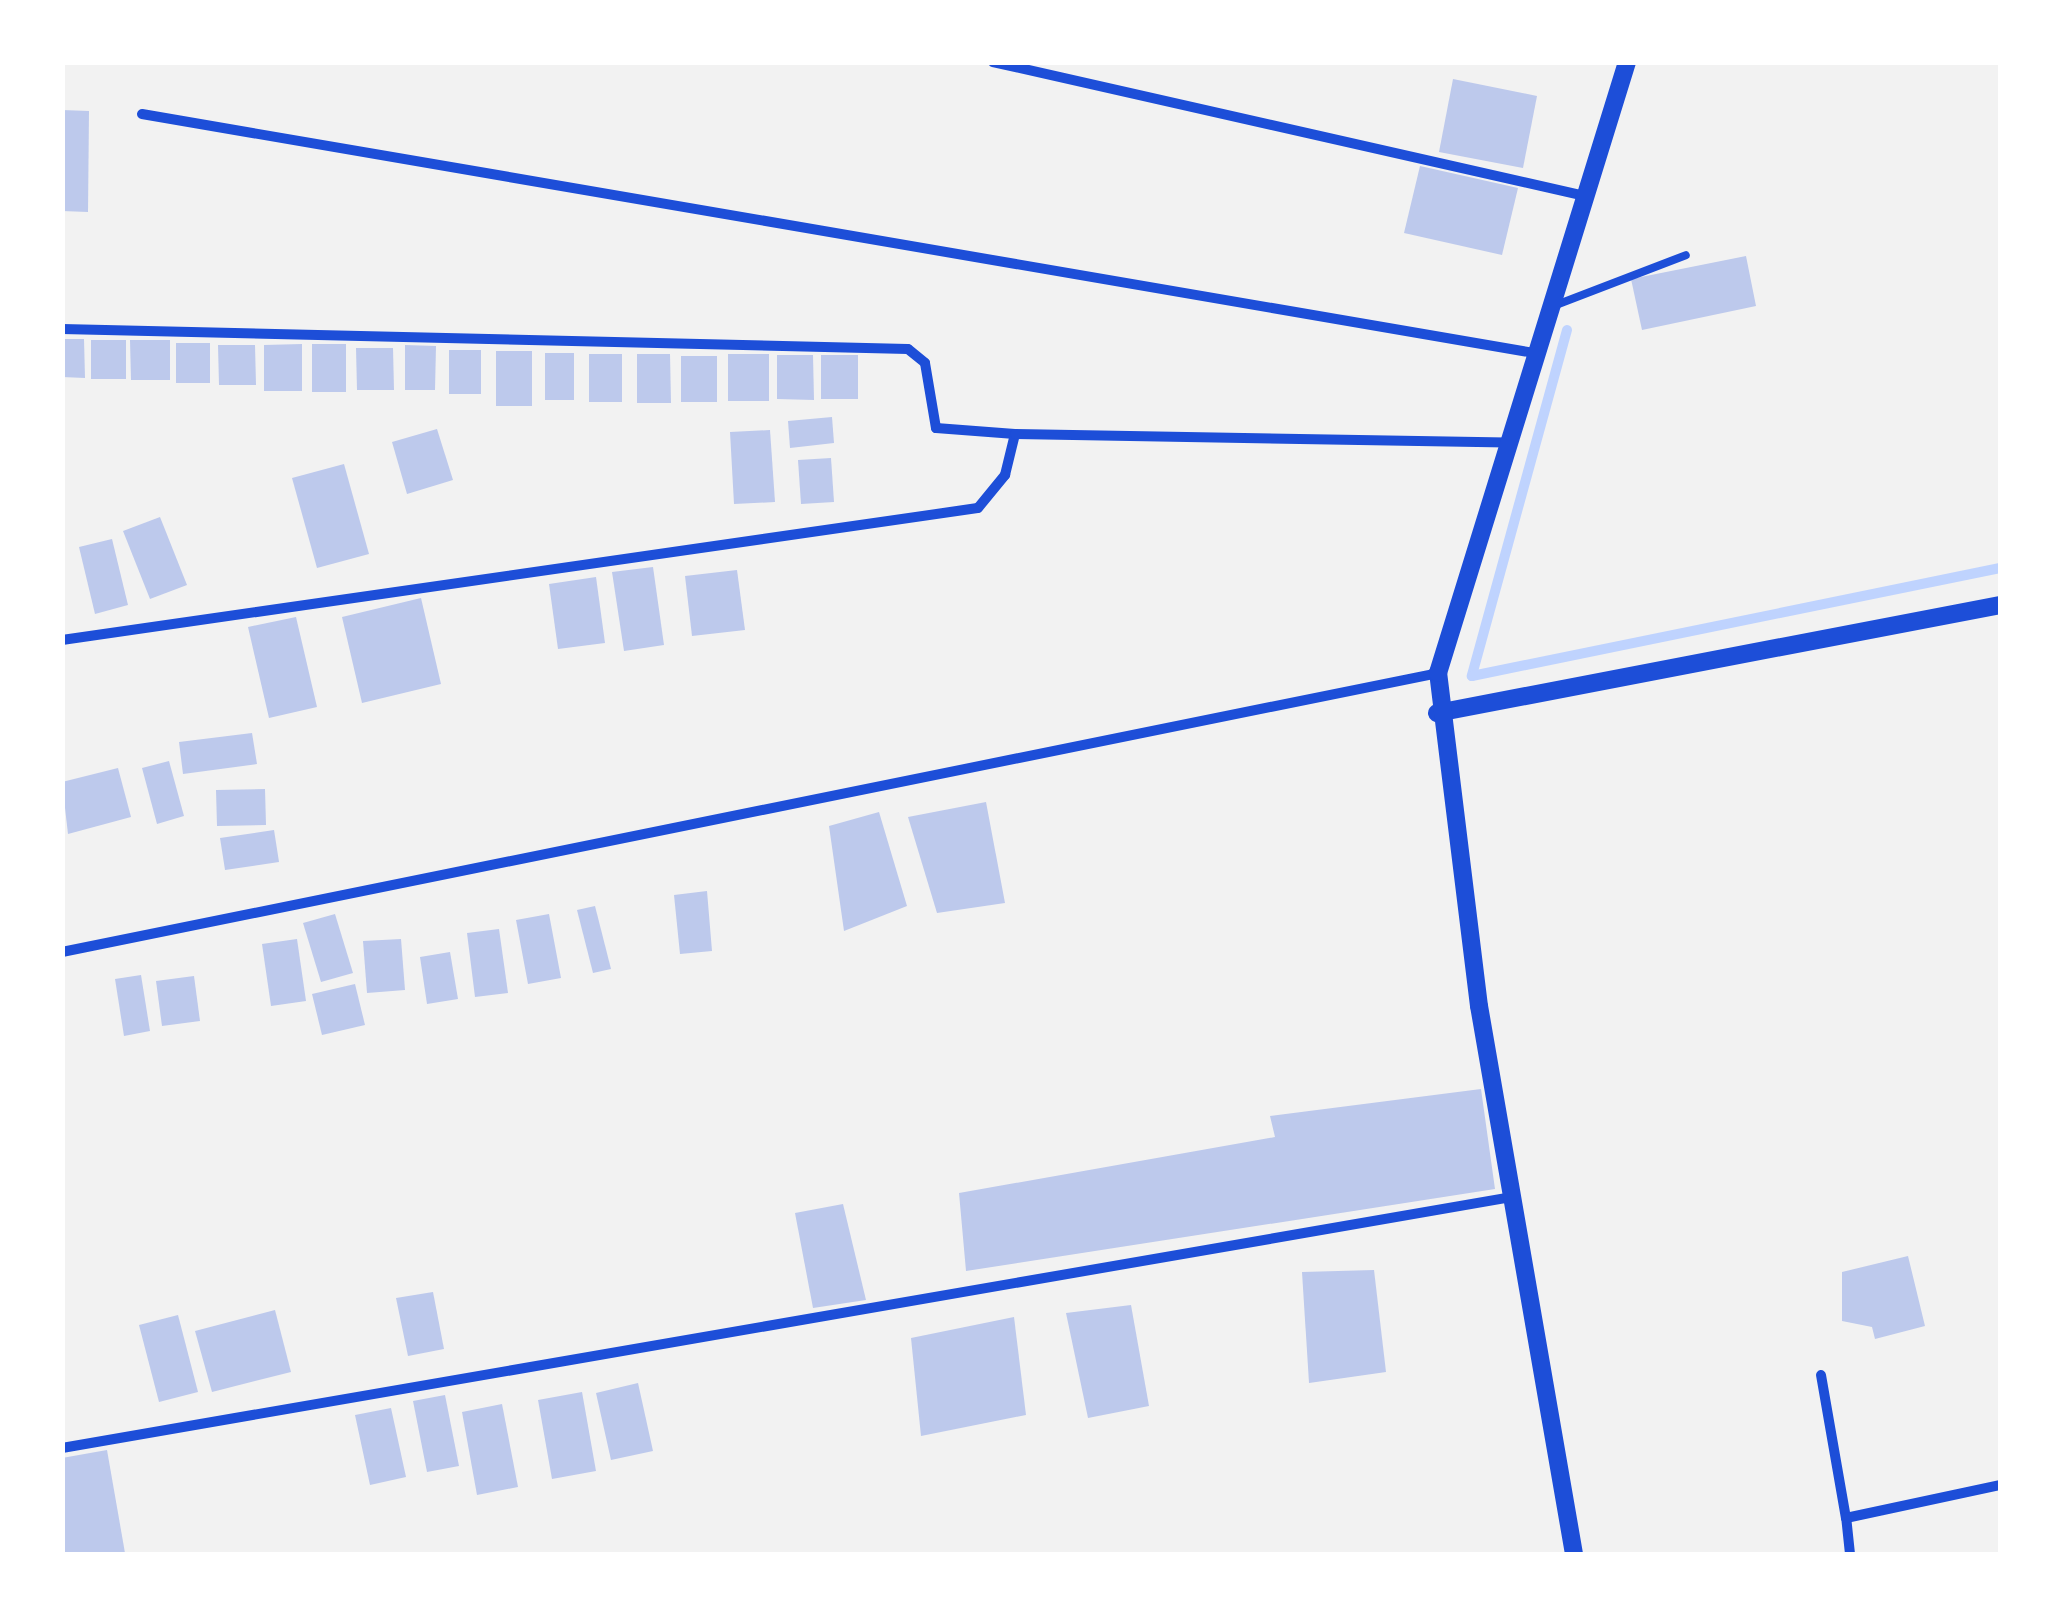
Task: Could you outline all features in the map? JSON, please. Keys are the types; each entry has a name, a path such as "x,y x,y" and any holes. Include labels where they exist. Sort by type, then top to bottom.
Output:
{"street":[{"path":"993,62 1582,195"},
{"path":"1574,1554 1512,1197 1437,712 1438,673 1582,195 1627,62"},
{"path":"142,114 1534,353"},
{"path":"62,329 908,349 926,363 936,428 1015,434 1506,444"},
{"path":"62,640 978,508 1005,475 1015,434"},
{"path":"1437,712 2000,605"},
{"path":"62,952 1438,673"},
{"path":"62,1448 1512,1197"},
{"path":"1821,1375 1850,1554"},
{"path":"1846,1518 2000,1485"}],"lane":[{"path":"1550,306 1686,254"}],"building":[{"path":"1453,79 1537,96 1523,168 1439,152"},
{"path":"62,110 89,111 88,212 62,211"},
{"path":"1420,166 1518,188 1502,255 1404,233"},
{"path":"1746,256 1756,306 1642,330 1631,279"},
{"path":"62,339 84,339 85,378 62,377"},
{"path":"91,340 126,340 126,379 91,379"},
{"path":"130,340 170,340 170,380 131,380"},
{"path":"176,343 210,343 210,383 176,383"},
{"path":"302,344 302,391 264,391 264,345"},
{"path":"312,344 346,344 346,392 312,392"},
{"path":"218,345 255,345 256,385 219,385"},
{"path":"405,345 436,346 435,390 405,390"},
{"path":"356,348 393,348 394,390 357,390"},
{"path":"449,350 481,350 481,394 449,394"},
{"path":"496,351 532,351 532,406 496,406"},
{"path":"545,353 574,353 574,400 545,400"},
{"path":"589,354 622,354 622,402 589,402"},
{"path":"637,354 670,354 671,403 637,403"},
{"path":"728,354 769,354 769,401 728,401"},
{"path":"777,355 813,355 814,400 777,399"},
{"path":"821,355 858,355 858,399 821,399"},
{"path":"681,356 717,356 717,402 681,402"},
{"path":"832,417 834,443 790,448 788,421"},
{"path":"437,429 453,480 407,494 392,442"},
{"path":"770,430 775,502 734,504 730,432"},
{"path":"831,458 834,502 801,504 798,460"},
{"path":"344,464 369,554 317,568 292,478"},
{"path":"160,517 187,585 150,599 123,531"},
{"path":"112,539 128,605 95,614 79,547"},
{"path":"653,567 664,645 624,651 612,572"},
{"path":"737,570 745,630 692,636 685,576"},
{"path":"596,577 605,643 558,649 549,584"},
{"path":"421,598 441,684 362,703 342,617"},
{"path":"296,617 317,707 269,718 248,627"},
{"path":"252,733 257,764 183,774 179,742"},
{"path":"169,761 184,816 157,824 142,768"},
{"path":"118,768 131,817 68,834 62,782"},
{"path":"265,789 266,825 217,826 216,790"},
{"path":"986,802 1005,903 937,913 908,817"},
{"path":"879,812 907,906 844,931 829,826"},
{"path":"274,830 279,862 225,870 220,838"},
{"path":"707,891 712,951 680,954 674,895"},
{"path":"595,906 611,969 593,973 577,910"},
{"path":"335,914 353,973 321,982 303,923"},
{"path":"549,914 561,978 528,984 516,920"},
{"path":"499,929 508,993 475,997 467,933"},
{"path":"297,939 306,1001 271,1006 262,944"},
{"path":"401,939 405,990 367,993 363,941"},
{"path":"450,952 458,999 427,1004 420,957"},
{"path":"141,975 150,1031 124,1036 115,979"},
{"path":"194,976 200,1021 162,1026 156,981"},
{"path":"355,984 365,1025 322,1035 312,994"},
{"path":"1481,1089 1495,1189 966,1271 959,1193 1275,1137 1270,1116"},
{"path":"843,1204 866,1300 813,1308 795,1213"},
{"path":"1908,1256 1925,1326 1875,1339 1872,1327 1842,1321 1842,1272"},
{"path":"1374,1270 1386,1372 1309,1383 1302,1272"},
{"path":"433,1292 444,1349 408,1356 396,1298"},
{"path":"1131,1305 1149,1406 1088,1418 1066,1313"},
{"path":"275,1310 291,1372 212,1392 195,1331"},
{"path":"178,1315 198,1392 159,1402 139,1325"},
{"path":"1014,1317 1026,1415 921,1436 911,1338"},
{"path":"638,1383 653,1451 611,1460 596,1393"},
{"path":"582,1392 596,1471 552,1479 538,1400"},
{"path":"445,1395 459,1466 427,1472 413,1401"},
{"path":"502,1404 518,1487 477,1495 462,1412"},
{"path":"391,1408 406,1477 370,1485 355,1415"},
{"path":"107,1450 125,1553 62,1554 62,1458"}],"waterway":[{"path":"1567,330 1472,676 2000,568"}]}
